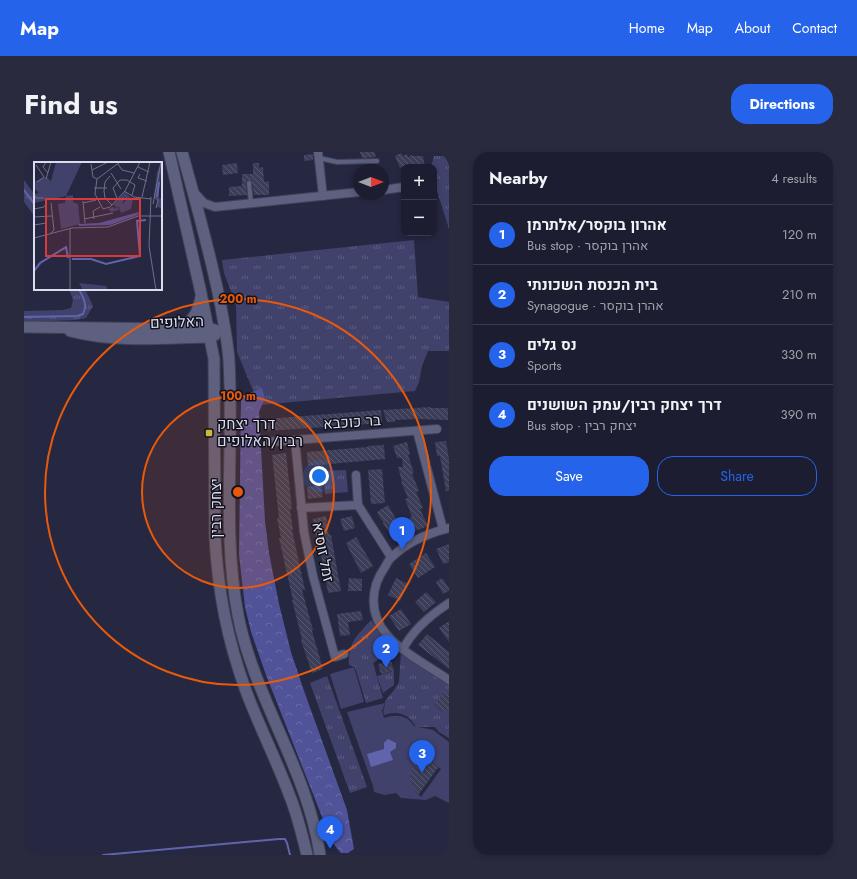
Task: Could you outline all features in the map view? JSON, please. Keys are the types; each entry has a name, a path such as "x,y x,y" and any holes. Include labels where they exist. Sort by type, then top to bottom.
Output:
{"main road":[{"name":"יצחק רבין","path":"169,152 202,293 214,359 215,537 216,564 221,601 230,646 246,692 290,795 306,855"},
{"name":"יצחק רבין","path":"182,152 217,285 228,347 231,394 231,550 234,590 238,614 243,637 253,668 303,791 315,827 320,855"},
{"path":"202,293 199,310 184,333 200,344 214,359"},
{"name":"האלופים","path":"24,327 50,326 86,335 115,339 184,333 226,332"}],"street":[{"path":"318,155 323,196"},
{"path":"191,187 202,201 212,206 353,193"},
{"path":"389,189 401,187"},
{"name":"בר כוכבא","path":"269,442 437,429"},
{"path":"416,431 446,528 416,541 391,557 376,581 374,607 382,627 391,639 402,649 449,680"},
{"name":"זמל זוסיא","path":"295,440 304,532 313,576 335,657 344,654"},
{"path":"356,475 358,505 391,557"},
{"path":"301,508 358,505"},
{"path":"402,649 408,640 424,623 449,603"}],"lane":[{"path":"318,155 337,162 376,161"},
{"path":"249,183 251,203"}],"green space":[{"path":"434,156 449,156 449,229 437,191 437,164 432,164"},
{"path":"24,180 34,194 34,216 24,202"},
{"path":"414,240 418,297 449,302 449,351 428,351 415,391 259,405 237,352 236,305 224,273 222,260"},
{"path":"69,290 85,290 93,306 86,318 75,320 24,322 24,311 63,310 71,308 73,300"},
{"path":"262,388 265,398 259,412 265,521 269,553 279,604 291,652 347,810 354,849 348,853 341,853 332,842 266,675 251,632 245,607 239,555 241,401 245,395"},
{"path":"346,470 348,492 325,494 324,471"},
{"path":"371,620 391,651 373,663 383,698 366,703 355,667 349,665 349,657 354,640"},
{"path":"401,652 449,685 449,738 439,732 435,727 416,727 410,719 403,714 394,713 384,715 383,711 385,701 399,682"},
{"path":"354,667 364,702 341,709 330,674"},
{"path":"394,671 394,685 383,693 377,676"},
{"path":"327,676 367,787 350,793 310,683"},
{"path":"385,703 382,711 384,718 401,716 411,722 414,726 433,730 449,742 449,803 435,796 426,800 401,798 396,793 385,795 374,792 347,712","holes":["428,761 441,769 421,797 413,786 412,773"]}],"shaded area":[{"path":"388,739 396,743 396,748 390,752 393,760 371,767 367,754 384,749 384,743"}],"building":[{"path":"360,152 374,152 376,157 362,158"},
{"path":"401,153 403,156 407,154 408,157 412,155 423,156 424,164 401,164 400,168 395,156"},
{"path":"313,154 313,160 304,161 304,155"},
{"path":"237,163 238,173 223,175 222,165"},
{"path":"253,163 259,163 259,168 263,167 264,182 269,181 269,195 254,195 252,182 247,180 247,195 229,196 229,187 242,186 242,174 253,174"},
{"path":"430,407 448,408 448,420 419,419 395,420 395,422 387,422 383,410"},
{"path":"381,410 382,423 267,431 266,419"},
{"path":"446,441 449,459 449,491 446,491 440,456 437,456 435,442"},
{"path":"407,442 410,455 408,455 414,473 412,474 419,491 416,492 423,508 420,509 428,526 415,531 409,518 412,517 405,499 408,498 401,482 398,467 403,467 402,458 397,458 393,446"},
{"path":"384,445 385,459 308,466 307,452"},
{"path":"286,453 292,509 290,509 292,530 305,590 302,590 323,669 312,673 301,640 279,538 281,538 277,518 279,518 272,455"},
{"path":"382,469 385,503 371,504 368,470"},
{"path":"321,485 323,497 308,499 307,487"},
{"path":"388,505 405,535 394,541 377,512"},
{"path":"326,516 341,591 328,593 313,519"},
{"path":"352,516 355,528 344,531 340,519"},
{"path":"356,537 373,566 361,573 346,543"},
{"path":"449,544 449,562 443,564 436,549"},
{"path":"426,553 435,567 418,578 409,564"},
{"path":"349,578 362,579 362,591 348,591"},
{"path":"396,578 408,584 400,601 388,595"},
{"path":"442,578 449,588 449,591 443,594 436,582"},
{"path":"426,592 436,602 424,612 415,602"},
{"path":"401,609 411,624 399,631 389,616"},
{"path":"361,611 363,620 348,622 350,635 340,636 337,614"},
{"path":"449,621 449,642 439,628"},
{"path":"427,634 449,652 449,669 418,645"},
{"path":"391,661 394,671 381,674 378,664"},
{"path":"444,691 449,695 449,709 441,712 434,705"},
{"path":"427,759 439,766 419,794 413,787 410,778 411,771 414,764 420,760"}],"waterway":[{"path":"24,190 34,204"},
{"path":"24,317 77,316 83,314 85,304 79,290"},
{"path":"103,855 279,839 285,839 290,855"}],"place":[{"name":"דרך יצחק רבין/האלופים","path":"209,433"},
{"name":"אהרון בוקסר/אלתרמן","path":"402,550"},
{"name":"בית הכנסת השכונתי","path":"386,668"},
{"name":"נס גלים","path":"422,773"},
{"name":"דרך יצחק רבין/עמק השושנים","path":"330,849"}]}
